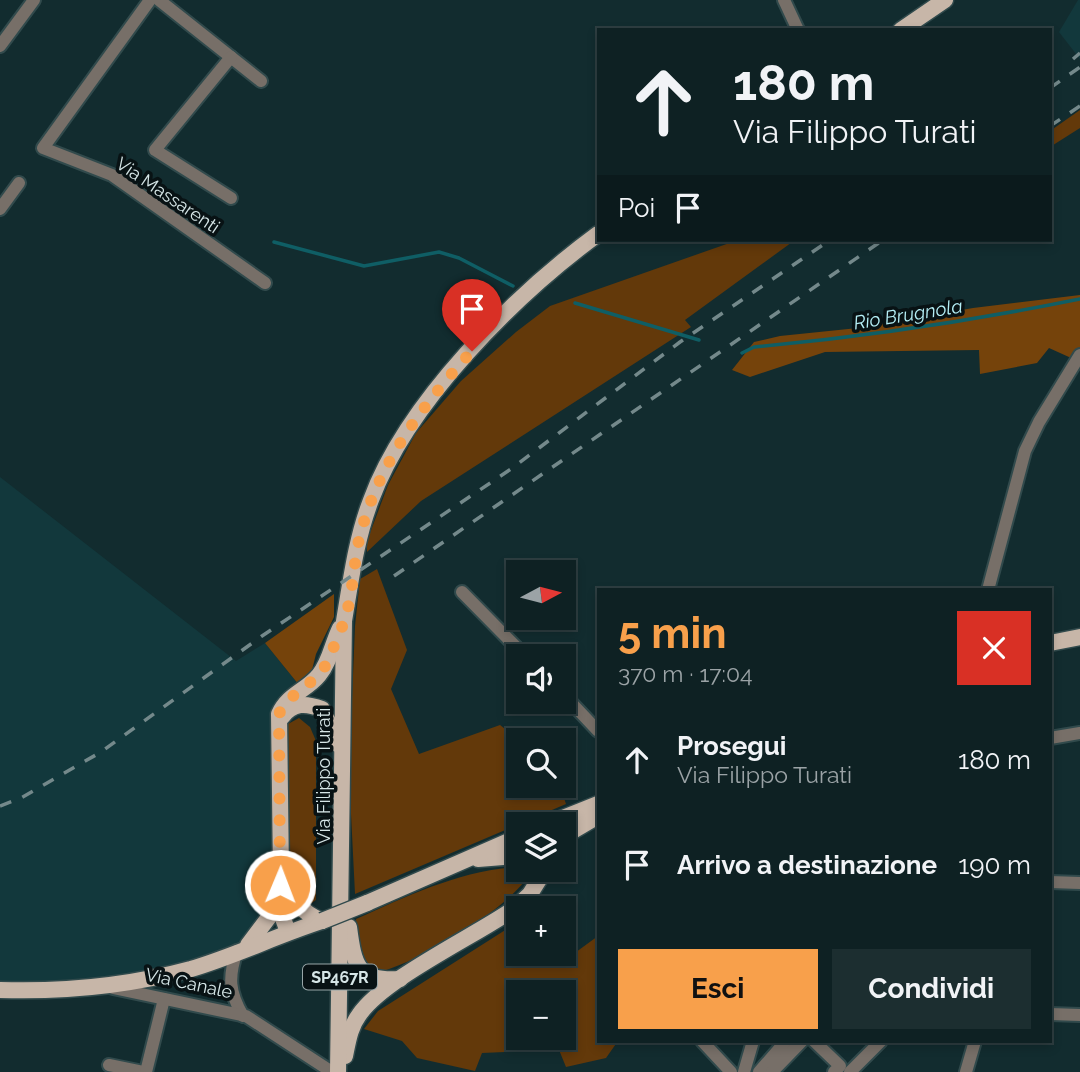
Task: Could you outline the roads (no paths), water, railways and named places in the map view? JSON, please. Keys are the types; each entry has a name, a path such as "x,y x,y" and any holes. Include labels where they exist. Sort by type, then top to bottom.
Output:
{"main road":[{"path":"904,28 945,0"},
{"name":"Via Filippo Turati","path":"340,1072 344,621 353,563 371,500 416,417 498,322 553,270 597,235"},
{"path":"288,932 281,874 277,726 284,703 316,679 325,668 344,621"},
{"path":"1052,643 1080,637"},
{"path":"277,726 294,706 304,704 322,709 343,754"},
{"path":"576,813 597,804"},
{"path":"576,829 597,817"},
{"name":"Via Canale","path":"0,990 106,987 193,968 368,903 506,842"},
{"path":"455,863 506,857"},
{"path":"342,882 352,952 359,969 376,979 400,979"},
{"path":"340,1072 357,1017 370,1002 400,979 504,916 530,894 533,882"},
{"path":"283,898 322,921"},
{"path":"242,950 283,898"}],"street":[{"path":"0,46 34,0"},
{"name":"Via Massarenti","path":"150,0 43,148 111,175 265,283"},
{"path":"159,0 261,81"},
{"path":"783,0 797,28"},
{"name":"Via Massarenti","path":"230,57 155,150 231,198"},
{"path":"0,209 19,183"},
{"path":"989,588 1025,451 1039,422 1080,355"},
{"path":"462,592 513,644"},
{"path":"576,708 597,730"},
{"path":"1052,738 1080,733"},
{"path":"1052,882 1080,883"},
{"path":"242,950 229,976 231,992 243,1016"},
{"name":"Via Canale","path":"106,987 214,1007 243,1016 332,1072"},
{"path":"214,1007 231,992"},
{"path":"109,1065 144,1072 164,999"},
{"path":"1052,1013 1080,1015"},
{"path":"704,1043 731,1072"},
{"path":"744,1072 753,1043"},
{"path":"755,1043 763,1070"},
{"path":"763,1070 784,1043"},
{"path":"763,1070 799,1043"},
{"path":"816,1043 840,1066 835,1072"},
{"path":"850,1072 879,1043"},
{"path":"967,1072 974,1043"}],"waterway":[{"name":"Rio Brugnola","path":"274,242 364,266 439,252 459,258 513,286"},
{"name":"Rio Brugnola","path":"742,353 754,347 917,328 1080,299"},
{"name":"Rio Brugnola","path":"575,303 699,340"}],"railway":[{"path":"1073,59 1080,53"},
{"path":"1052,87 1080,67"},
{"path":"1052,125 1080,106"},
{"path":"0,806 21,798 101,752 262,636 511,469 680,342 827,242"},
{"path":"394,576 880,242"}]}
